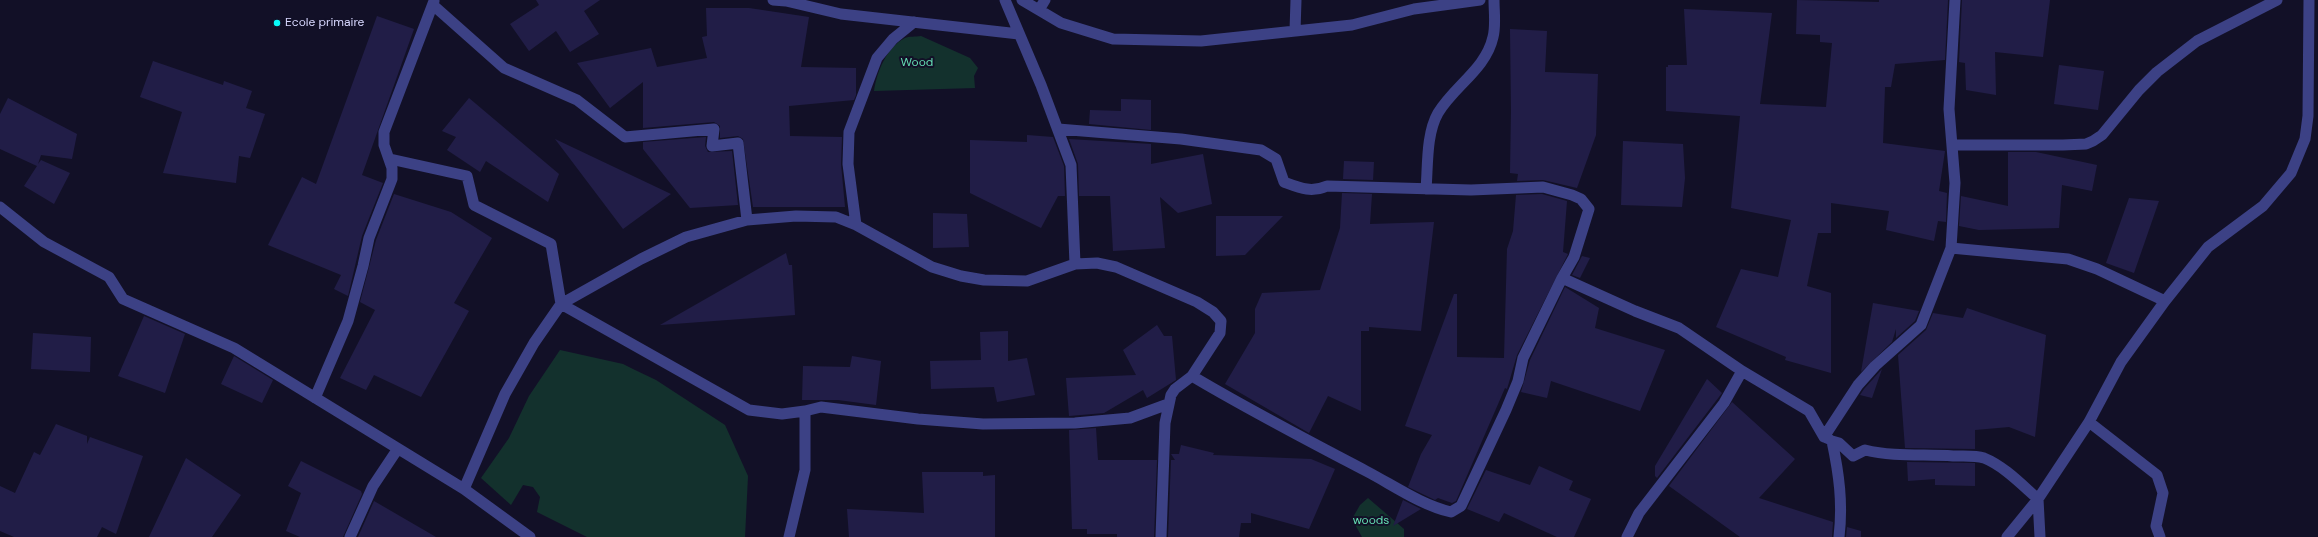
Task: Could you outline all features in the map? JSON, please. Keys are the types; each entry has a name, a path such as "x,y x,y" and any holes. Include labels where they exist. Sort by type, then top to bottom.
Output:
{"street":[{"path":"774,0 786,1 842,14 1019,34"},
{"path":"1005,0 1058,129 1071,165 1075,264"},
{"path":"1022,0 1061,23 1113,40 1201,41 1352,25 1414,10 1480,0"},
{"path":"1039,10 1045,0"},
{"path":"1294,31 1296,0"},
{"path":"1426,189 1434,124 1438,113 1480,64 1489,49 1494,35 1494,0"},
{"path":"1828,439 1858,385 1875,366 1921,325 1951,248 1955,183 1949,109 1955,0"},
{"path":"1952,144 2063,145 2086,144 2093,141 2102,135 2134,96 2157,72 2197,41 2277,0"},
{"path":"2007,537 2038,499 2089,422 2120,362 2165,301 2208,247 2263,206 2291,173 2305,139 2308,116 2309,0"},
{"path":"315,398 348,321 364,266 369,238 392,179 390,159 384,140 387,122 434,3 504,68 578,100 625,137 714,129 712,146 738,143 747,220"},
{"path":"856,225 848,164 849,132 877,58 893,39 914,22"},
{"path":"1058,129 1181,139 1261,150 1276,159 1284,182 1307,190 1317,190 1327,186 1470,190 1543,187 1560,190 1581,199 1589,212 1574,257 1562,278 1523,358 1518,381 1495,437 1461,506 1451,512 1424,502 1240,405 1192,376"},
{"path":"390,159 467,176 474,205 551,244 561,304"},
{"path":"0,207 44,242 109,277 123,299 234,348 397,450 464,489 521,533 530,537"},
{"path":"464,489 505,394 534,343 561,304 641,259 686,238 747,220 796,216 836,217 856,225 932,267 961,276 984,280 1027,281 1075,264 1097,264 1116,267 1197,302 1218,317 1222,324 1220,333 1192,376 1175,389 1168,404 1165,423 1162,537"},
{"path":"1951,248 2068,259 2097,269 2165,301"},
{"path":"1562,278 1635,311 1679,328 1742,371 1809,411 1828,439 1841,489 1839,537"},
{"path":"561,304 749,410 766,414 782,414 821,407 918,419 983,424 1075,423 1130,418 1168,404"},
{"path":"1627,537 1639,513 1724,403 1742,371"},
{"path":"788,537 805,470 805,411"},
{"path":"2089,422 2157,475 2163,493 2156,526 2160,537"},
{"path":"1828,439 1839,443 1853,456 1865,450 1888,455 1973,456 1984,459 2010,476 2038,499 2040,537"},
{"path":"350,537 373,486 397,450"}],"green space":[{"name":"Wood","path":"921,36 970,58 978,68 974,76 975,88 874,91 880,69 888,54 898,42 908,37"},
{"path":"560,350 623,364 656,380 725,425 748,476 745,537 587,537 537,512 540,497 533,487 523,485 511,505 481,478 509,438 529,396"},
{"name":"woods","path":"1368,498 1404,529 1404,537 1362,537 1352,519 1360,505"}],"building":[{"path":"536,0 600,0 584,11 599,34 570,52 556,31 529,51 510,24 539,5"},
{"path":"1797,0 1879,2 1879,0 1948,0 1945,60 1895,64 1891,87 1885,87 1883,143 1945,151 1939,191 1947,193 1946,222 1938,221 1934,241 1886,230 1889,211 1831,203 1831,233 1818,233 1807,286 1831,293 1831,373 1785,360 1786,357 1716,327 1741,269 1778,277 1791,220 1731,208 1740,116 1666,111 1666,67 1668,67 1668,65 1687,65 1684,9 1772,13 1760,104 1826,107 1832,43 1820,42 1820,35 1796,34"},
{"path":"1962,0 2050,0 2043,57 1995,52 1996,95 1966,90 1965,63 1959,62"},
{"path":"706,8 749,8 809,17 801,67 856,68 856,95 854,100 789,106 790,136 842,137 841,164 845,207 753,207 743,139 738,136 720,138 720,126 714,122 643,128 643,82 610,108 577,63 651,48 657,67 707,58 702,37 707,36"},
{"path":"377,16 414,29 362,175 383,183 362,236 348,296 334,289 341,275 268,245 302,177 316,184"},
{"path":"1510,29 1547,31 1545,72 1598,74 1596,135 1577,188 1543,180 1517,181 1518,174 1510,173"},
{"path":"153,61 223,85 224,81 252,91 246,108 265,114 250,158 239,156 236,183 163,173 182,112 140,97"},
{"path":"2059,65 2104,71 2098,110 2054,104"},
{"path":"8,98 77,134 72,159 41,155 38,164 41,160 70,173 54,204 24,186 37,166 0,149 0,114"},
{"path":"469,98 559,174 548,202 486,161 480,172 447,150 456,137 442,131"},
{"path":"1121,99 1151,100 1151,130 1089,124 1090,110 1121,111"},
{"path":"1027,135 1053,137 1064,166 1065,196 1058,196 1041,228 970,193 970,140 1027,142"},
{"path":"706,137 705,146 708,152 732,151 738,205 690,208 643,149 643,142"},
{"path":"555,139 671,194 623,229"},
{"path":"1069,139 1151,144 1151,164 1203,154 1212,204 1178,213 1160,197 1165,248 1113,251 1110,196 1079,196 1078,164"},
{"path":"1623,141 1683,144 1685,178 1682,207 1621,205"},
{"path":"2008,152 2036,152 2097,165 2092,191 2062,185 2059,228 1979,230 1959,226 1961,196 2008,206"},
{"path":"1344,161 1374,162 1373,180 1343,179"},
{"path":"1342,193 1372,194 1370,224 1434,222 1421,331 1369,327 1369,331 1361,331 1361,411 1328,396 1309,433 1225,384 1255,333 1255,309 1262,293 1320,290 1340,228"},
{"path":"394,194 451,212 492,238 454,303 469,311 421,397 374,375 366,390 340,378 375,310 360,302 376,240"},
{"path":"1542,194 1567,201 1563,252 1568,254 1517,355 1507,389 1505,388 1456,501 1452,503 1438,498 1435,500 1408,487 1421,454 1432,435 1405,426 1454,294 1457,294 1457,357 1504,358 1507,249 1513,231 1516,195"},
{"path":"2129,198 2159,201 2134,273 2106,263"},
{"path":"933,213 967,214 969,247 933,248"},
{"path":"1216,216 1283,216 1245,255 1216,256"},
{"path":"786,253 789,265 792,265 795,315 660,325"},
{"path":"1582,256 1590,258 1580,278 1572,275"},
{"path":"1565,287 1599,308 1595,328 1665,350 1640,411 1551,381 1547,398 1521,392 1530,360"},
{"path":"1873,303 1919,311 1915,321 1896,338 1896,329 1892,342 1861,372"},
{"path":"1967,308 2046,335 2035,437 2009,427 1975,430 1975,449 1905,448 1898,355 1926,330 1933,313 1963,318"},
{"path":"144,316 185,334 165,393 118,376"},
{"path":"1157,325 1164,336 1172,336 1176,380 1147,398 1143,390 1104,413 1069,416 1066,378 1136,375 1123,350"},
{"path":"1008,331 1008,361 1027,358 1035,395 997,402 994,387 931,389 930,361 981,360 980,332"},
{"path":"33,333 91,337 90,372 31,369"},
{"path":"234,356 273,380 262,403 221,384"},
{"path":"852,356 881,361 876,405 838,400 802,400 803,366 850,367"},
{"path":"1882,369 1872,398 1860,395 1864,389"},
{"path":"1707,379 1722,393 1657,478 1655,476 1655,466"},
{"path":"1732,402 1795,459 1759,498 1833,522 1832,537 1740,537 1669,486"},
{"path":"56,424 87,436 87,444 90,437 143,456 116,534 102,527 97,537 14,537 0,531 0,486 15,493 34,452 40,455"},
{"path":"1096,428 1098,460 1157,460 1154,537 1117,537 1117,534 1087,534 1087,529 1072,529 1069,430"},
{"path":"1181,445 1214,453 1213,455 1311,459 1335,469 1309,529 1251,513 1251,523 1241,523 1239,537 1168,537 1171,460 1175,460 1171,454 1179,454"},
{"path":"186,458 241,495 212,537 149,537"},
{"path":"301,461 361,491 362,494 343,537 300,537 286,531 301,493 288,486"},
{"path":"1907,462 1975,463 1975,486 1935,485 1935,479 1908,481"},
{"path":"1539,466 1573,481 1569,490 1591,499 1574,537 1557,537 1504,513 1499,522 1467,509 1486,470 1530,485"},
{"path":"922,472 983,472 983,476 995,475 995,537 849,537 847,509 924,513"},
{"path":"1403,500 1421,509 1393,526"},
{"path":"374,501 436,537 358,537"},
{"path":"1847,527 1861,531 1861,537 1846,537"}],"place":[{"name":"Ecole primaire","path":"277,23"}]}
